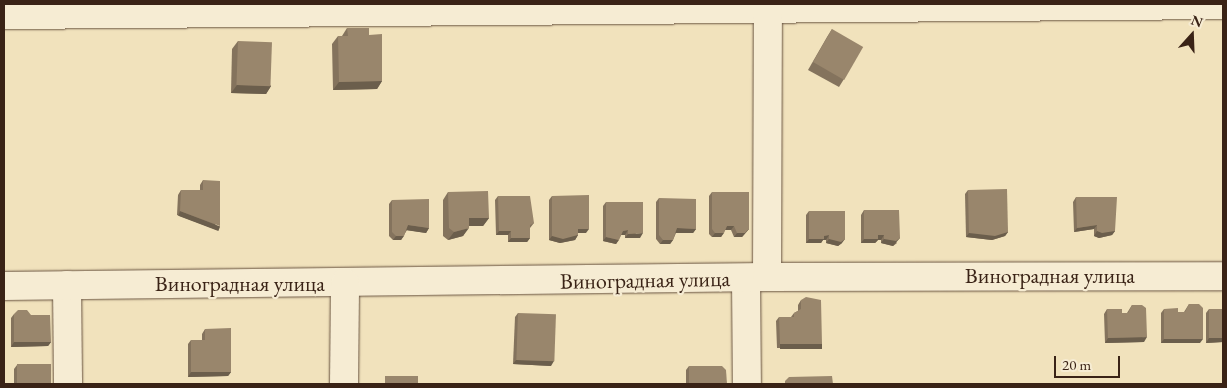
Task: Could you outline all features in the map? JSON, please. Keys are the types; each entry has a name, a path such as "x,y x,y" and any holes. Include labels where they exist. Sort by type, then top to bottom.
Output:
{"street":[{"path":"4,16 768,6 1223,5"},
{"path":"747,384 756,278 768,6"},
{"name":"Виноградная улица","path":"4,286 756,278 1223,276"},
{"path":"344,384 345,283"},
{"path":"67,286 68,384"}],"building":[{"path":"347,28 369,28 369,35 382,34 382,81 339,82 338,36 348,36"},
{"path":"832,29 863,47 844,80 813,62"},
{"path":"238,41 272,42 270,86 236,85"},
{"path":"203,180 220,181 220,226 180,211 181,190 203,190"},
{"path":"1007,189 1008,232 995,236 969,233 968,190"},
{"path":"488,191 489,218 469,218 469,228 454,232 449,228 448,192"},
{"path":"712,192 749,192 749,229 745,233 737,233 734,226 727,226 724,233 715,233 712,229"},
{"path":"589,195 589,229 578,229 578,235 563,239 552,236 552,196"},
{"path":"498,196 530,196 534,223 530,225 530,238 511,238 511,231 499,231"},
{"path":"1076,197 1117,197 1115,231 1102,233 1097,231 1097,225 1077,228"},
{"path":"659,198 696,199 696,229 677,228 673,240 663,240 659,235"},
{"path":"429,199 429,228 408,225 404,236 396,236 392,232 392,200"},
{"path":"606,202 643,202 643,233 628,234 628,230 623,231 619,240 606,237"},
{"path":"864,210 899,210 900,238 896,241 884,239 884,235 878,235 878,239 864,239"},
{"path":"809,211 845,211 845,239 841,242 829,239 829,235 824,236 824,239 809,239"},
{"path":"806,297 821,300 822,344 780,344 779,317 794,317 794,313 801,309 801,300"},
{"path":"1189,304 1199,304 1203,308 1203,339 1164,339 1164,309 1178,308 1178,312 1185,312"},
{"path":"1132,305 1142,305 1146,308 1147,337 1108,338 1107,309 1122,309 1122,313 1128,313"},
{"path":"1209,309 1223,309 1223,338 1209,338"},
{"path":"18,310 27,310 31,315 50,315 51,342 14,342 14,314"},
{"path":"518,313 556,314 554,361 516,360"},
{"path":"231,328 231,372 191,372 191,340 205,340 205,329"},
{"path":"17,364 51,364 51,384 17,384"},
{"path":"689,366 722,366 726,370 727,384 689,384"},
{"path":"385,376 418,376 418,384 385,384"},
{"path":"832,376 833,384 785,384 789,377"}]}
